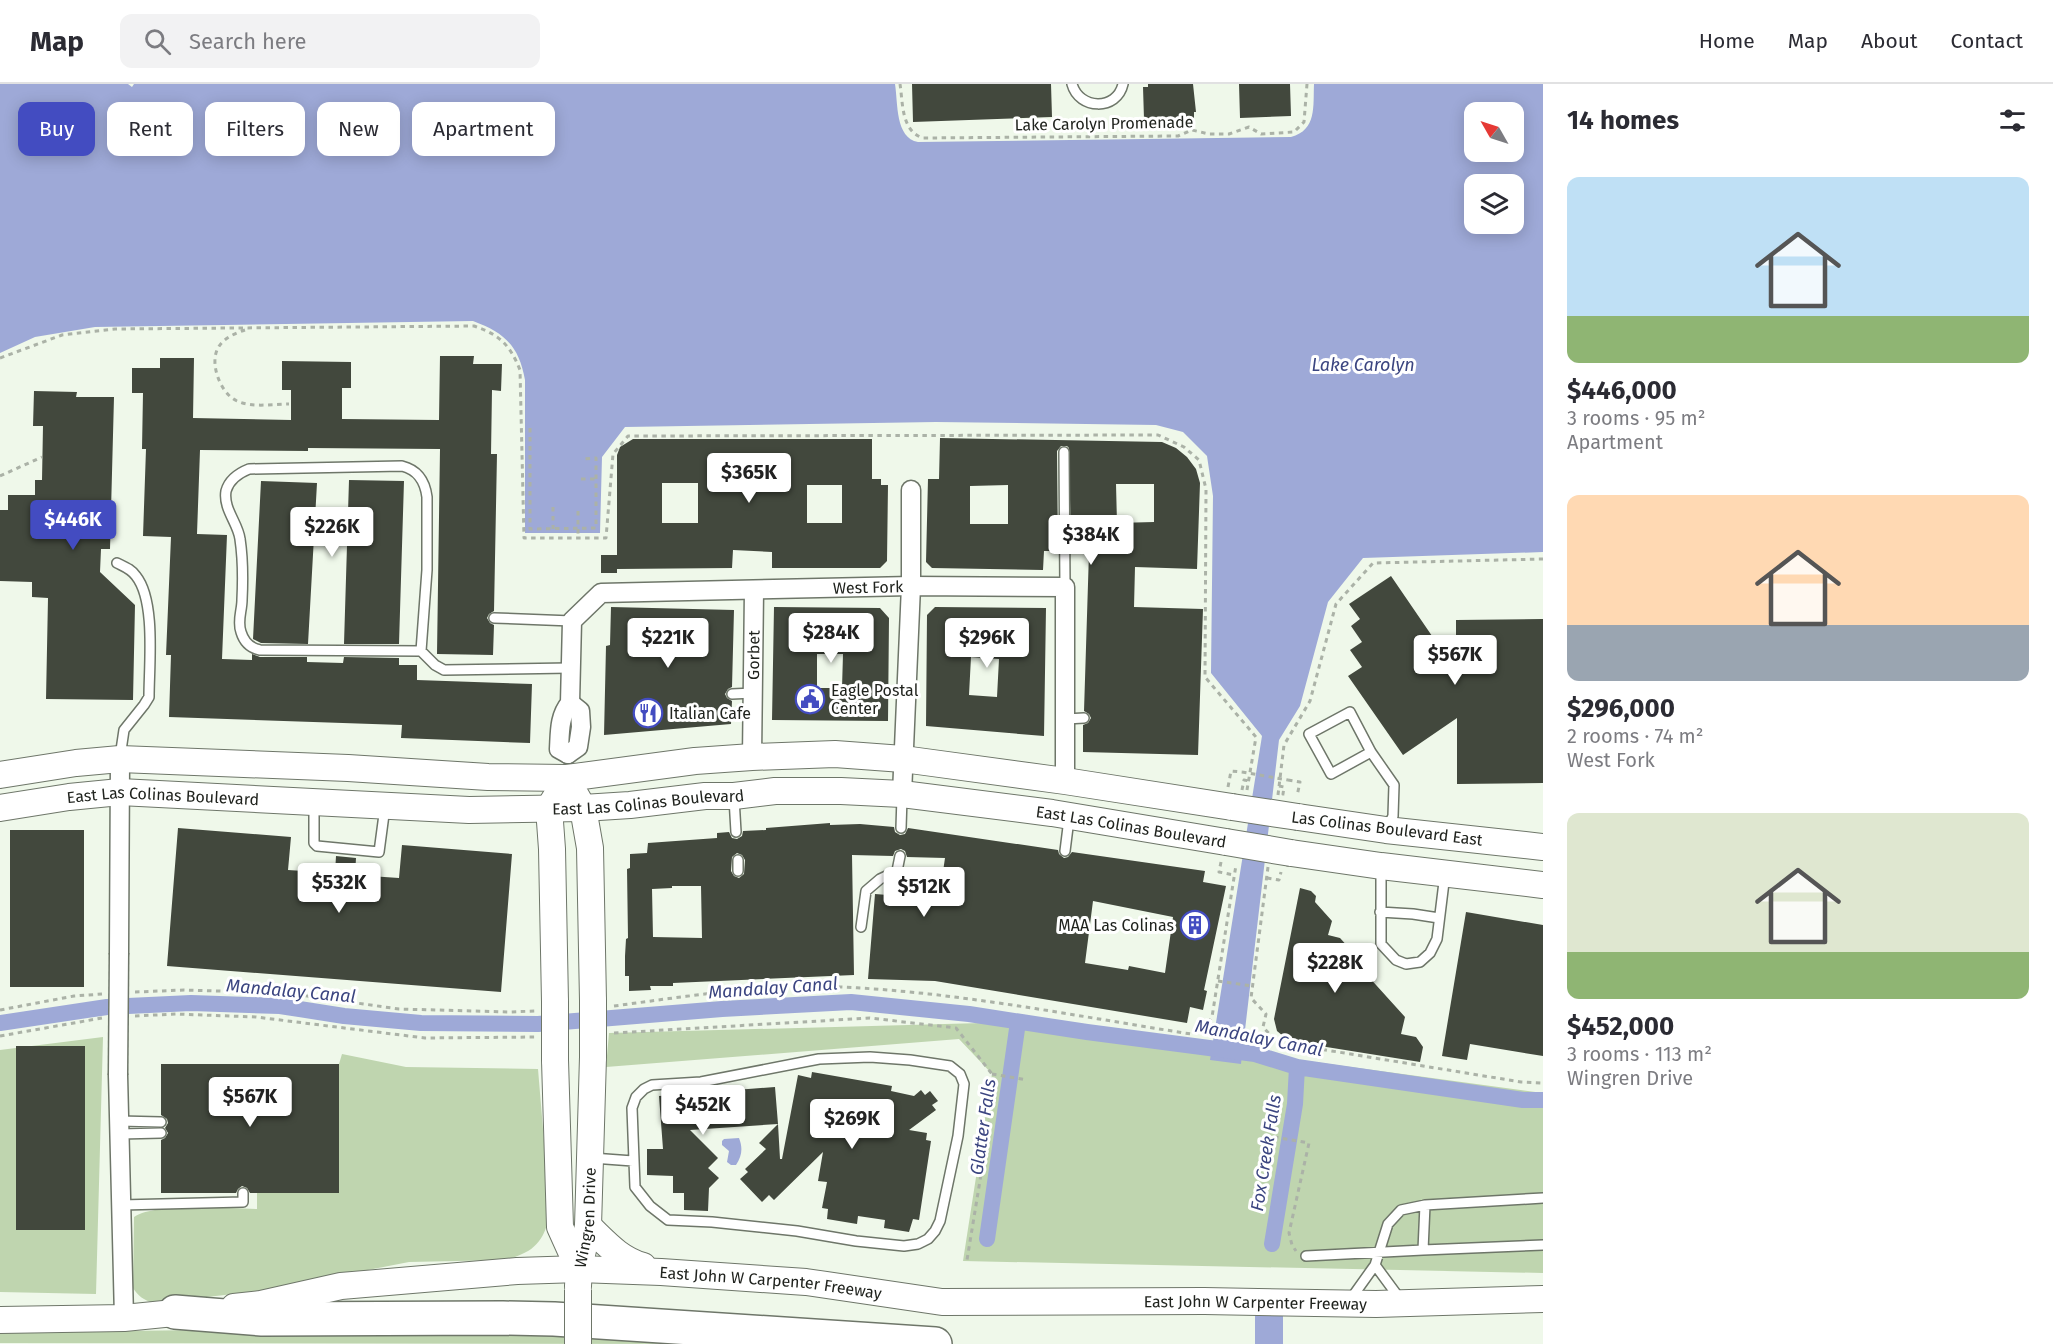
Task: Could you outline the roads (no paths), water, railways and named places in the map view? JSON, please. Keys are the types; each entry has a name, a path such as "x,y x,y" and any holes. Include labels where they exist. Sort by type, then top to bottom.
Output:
{"highway":[{"path":"175,1312 262,1319 544,1319 935,1344"}],"main road":[{"name":"East Las Colinas Boulevard","path":"0,775 76,763 120,759 348,768 488,777 567,766 835,754 903,759 1065,781 1233,798"},
{"path":"549,808 567,766"},
{"name":"Wingren Drive","path":"567,766 583,808 590,848 593,1057 588,1226 578,1279"},
{"name":"East Las Colinas Boulevard","path":"0,808 120,792 469,810 583,808 775,791 841,791 902,794 1069,816 1229,853 1381,866"},
{"name":"Las Colinas Boulevard East","path":"1233,798 1298,806 1386,830 1543,847"},
{"name":"Wingren Drive","path":"549,808 552,849 560,1227 578,1279"},
{"path":"1386,830 1381,866 1543,885"},
{"path":"588,1226 615,1253 632,1263 661,1272"},
{"path":"518,1271 550,1249 560,1227"},
{"name":"East John W Carpenter Freeway","path":"0,1320 124,1318 261,1304 341,1286 518,1271 578,1279 661,1272 806,1282 942,1302 1204,1301 1347,1304 1543,1299"},
{"path":"578,1279 578,1344"}],"street":[{"path":"902,794 911,586 911,490"},
{"name":"West Fork","path":"572,621 601,593 911,586 1065,587"},
{"path":"1065,587 1075,718 1065,781"},
{"name":"Gorbet","path":"752,757 754,590"},
{"path":"567,766 578,747 581,727 580,711 570,703 572,621"},
{"path":"120,759 118,1075 124,1318"}],"lane":[{"path":"1072,84 1078,96 1093,105 1110,102 1117,96 1123,84"},
{"path":"1064,452 1065,587"},
{"path":"421,651 427,570 427,496 426,489 417,473 402,466 249,469 240,472 234,478 229,484 226,496 230,516 240,536 242,603 239,624 245,641 251,647 260,650 421,651 435,665 444,670 570,668"},
{"path":"117,563 131,570 138,578 149,609 148,697 124,730 120,759"},
{"path":"494,618 572,621"},
{"path":"732,694 753,693"},
{"path":"1371,752 1331,774 1309,734 1350,712 1371,752 1394,785 1393,816 1386,830"},
{"path":"902,794 902,828"},
{"path":"734,796 736,832"},
{"path":"314,802 314,843 317,846 379,852 385,805"},
{"path":"1065,851 1069,816"},
{"path":"861,927 866,891 880,879 897,871 900,856"},
{"path":"1381,866 1381,944 1396,960 1406,964 1420,962 1430,953 1437,939 1445,874"},
{"path":"1380,912 1438,918"},
{"path":"870,1057 950,1066 960,1074 964,1084 958,1136 940,1221 928,1239 918,1244 904,1246 786,1230 668,1220 650,1206 635,1187 633,1161 632,1108 636,1097 652,1085 701,1082 819,1059 870,1057"},
{"path":"119,1128 161,1122"},
{"path":"119,1128 161,1133"},
{"path":"590,1158 633,1161"},
{"path":"121,1205 243,1202 243,1193"},
{"path":"1347,1304 1375,1264 1388,1224 1401,1210 1425,1205 1543,1198"},
{"path":"1423,1250 1425,1205"},
{"path":"1306,1256 1543,1245"},
{"path":"1375,1264 1403,1303"}],"water":[{"name":"Lake Carolyn","path":"0,84 128,84 132,87 134,84 895,84 901,127 905,134 918,142 1291,137 1299,134 1309,123 1313,109 1314,84 1543,84 1543,552 1363,558 1328,602 1300,706 1279,740 1241,1064 1210,1060 1262,736 1211,673 1213,496 1207,456 1183,432 1156,425 936,422 625,427 602,457 600,533 525,533 525,380 519,358 509,342 494,330 473,321 95,327 35,337 0,353"},
{"path":"739,1138 741,1155 736,1165 731,1165 727,1162 729,1151 722,1145 722,1141"}],"waterway":[{"name":"Mandalay Canal","path":"0,1023 107,1007 191,1003 280,1006 344,1016 421,1023 538,1024 722,1009 851,1002 969,1014 1255,1054 1297,1067 1523,1100 1543,1100"},
{"name":"Glatter Falls","path":"987,1239 1018,1022"},
{"name":"Fox Creek Falls","path":"1272,1244 1295,1104 1297,1067"},
{"path":"1269,1317 1269,1344"}],"place":[{"name":"Eagle Postal Center","path":"810,699"},
{"name":"Italian Cafe","path":"648,713"},
{"name":"MAA Las Colinas","path":"1195,925"}]}
